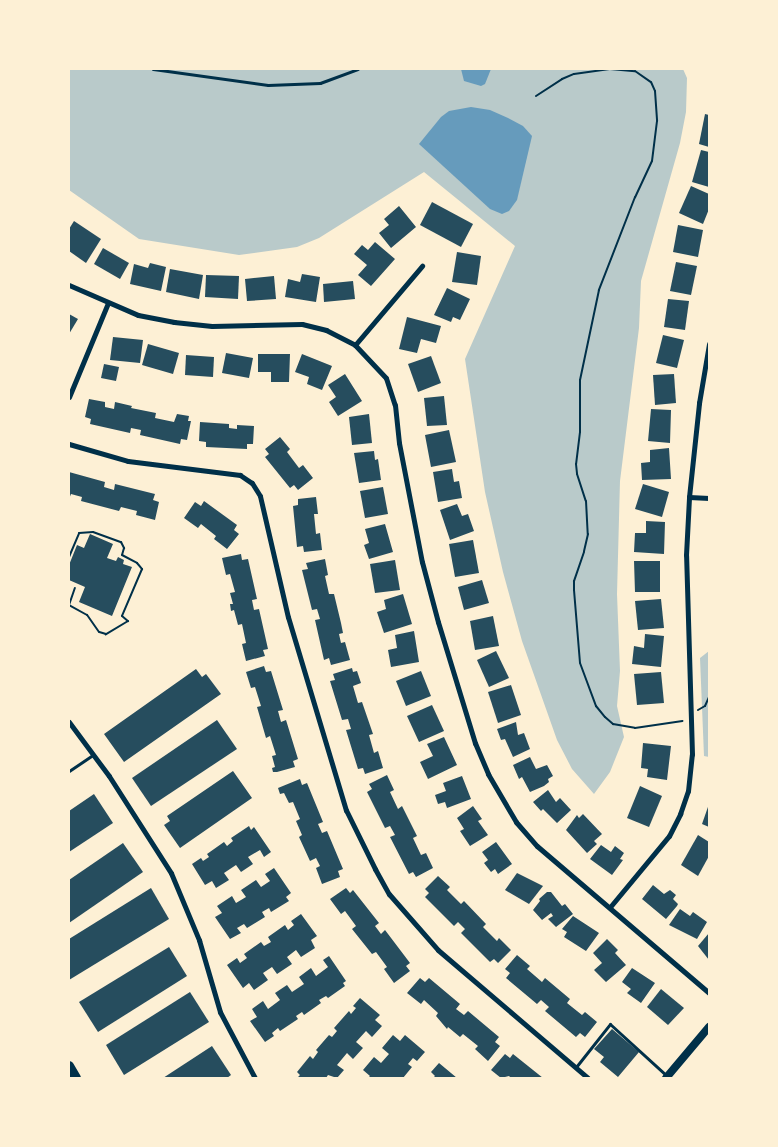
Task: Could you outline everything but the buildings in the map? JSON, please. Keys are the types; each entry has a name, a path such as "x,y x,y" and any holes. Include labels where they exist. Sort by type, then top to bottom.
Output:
{"highway":[{"path":"69,1066 76,1078"}],"street":[{"path":"356,345 422,266"},
{"path":"69,285 138,315 174,322 220,326 302,324 326,330 356,345 386,378 395,405 399,443 424,570 464,706 488,774 516,822 537,846 709,992"},
{"path":"69,397 108,303"},
{"path":"610,907 669,836 680,814 688,791 692,754 686,555 688,497 699,403 709,344"},
{"path":"69,444 128,461 240,475 252,483 260,496 288,617 346,810 375,870 400,907 438,950 588,1078"},
{"path":"688,497 709,498"},
{"path":"69,722 93,755 171,874 199,940 220,1012 255,1078"},
{"path":"667,1077 709,1027"}],"lane":[{"path":"153,69 268,85 320,83 358,69"},
{"path":"69,771 93,755"},
{"path":"576,1068 610,1024 667,1077"}],"path":[{"path":"536,96 562,79 574,74 610,69 635,71 651,82 655,91 657,121 652,161 635,197 599,290 580,380 580,432 576,464 577,474 586,501 588,534 574,580 575,623 580,663 596,706 613,724 634,728 681,722 705,706 709,697"},
{"path":"69,557 79,534 93,532 121,542 124,548 122,556 137,563 142,569 122,616 128,621 106,634 99,632 88,615 69,605 75,588"}],"shaded area":[{"path":"69,69 683,69 687,78 686,112 680,143 641,281 639,328 620,481 617,594 620,671 617,706 624,737 610,772 594,794 572,769 557,740 522,641 503,572 485,492 465,359 515,246 424,172 319,238 297,247 239,255 139,239 69,190"},
{"path":"709,651 709,757 704,756 700,658"}],"water":[{"path":"461,69 491,69 485,84 481,86 464,81"},
{"path":"471,107 490,110 508,118 523,126 532,136 517,200 509,211 502,214 490,209 419,144 441,117 449,111"}]}
